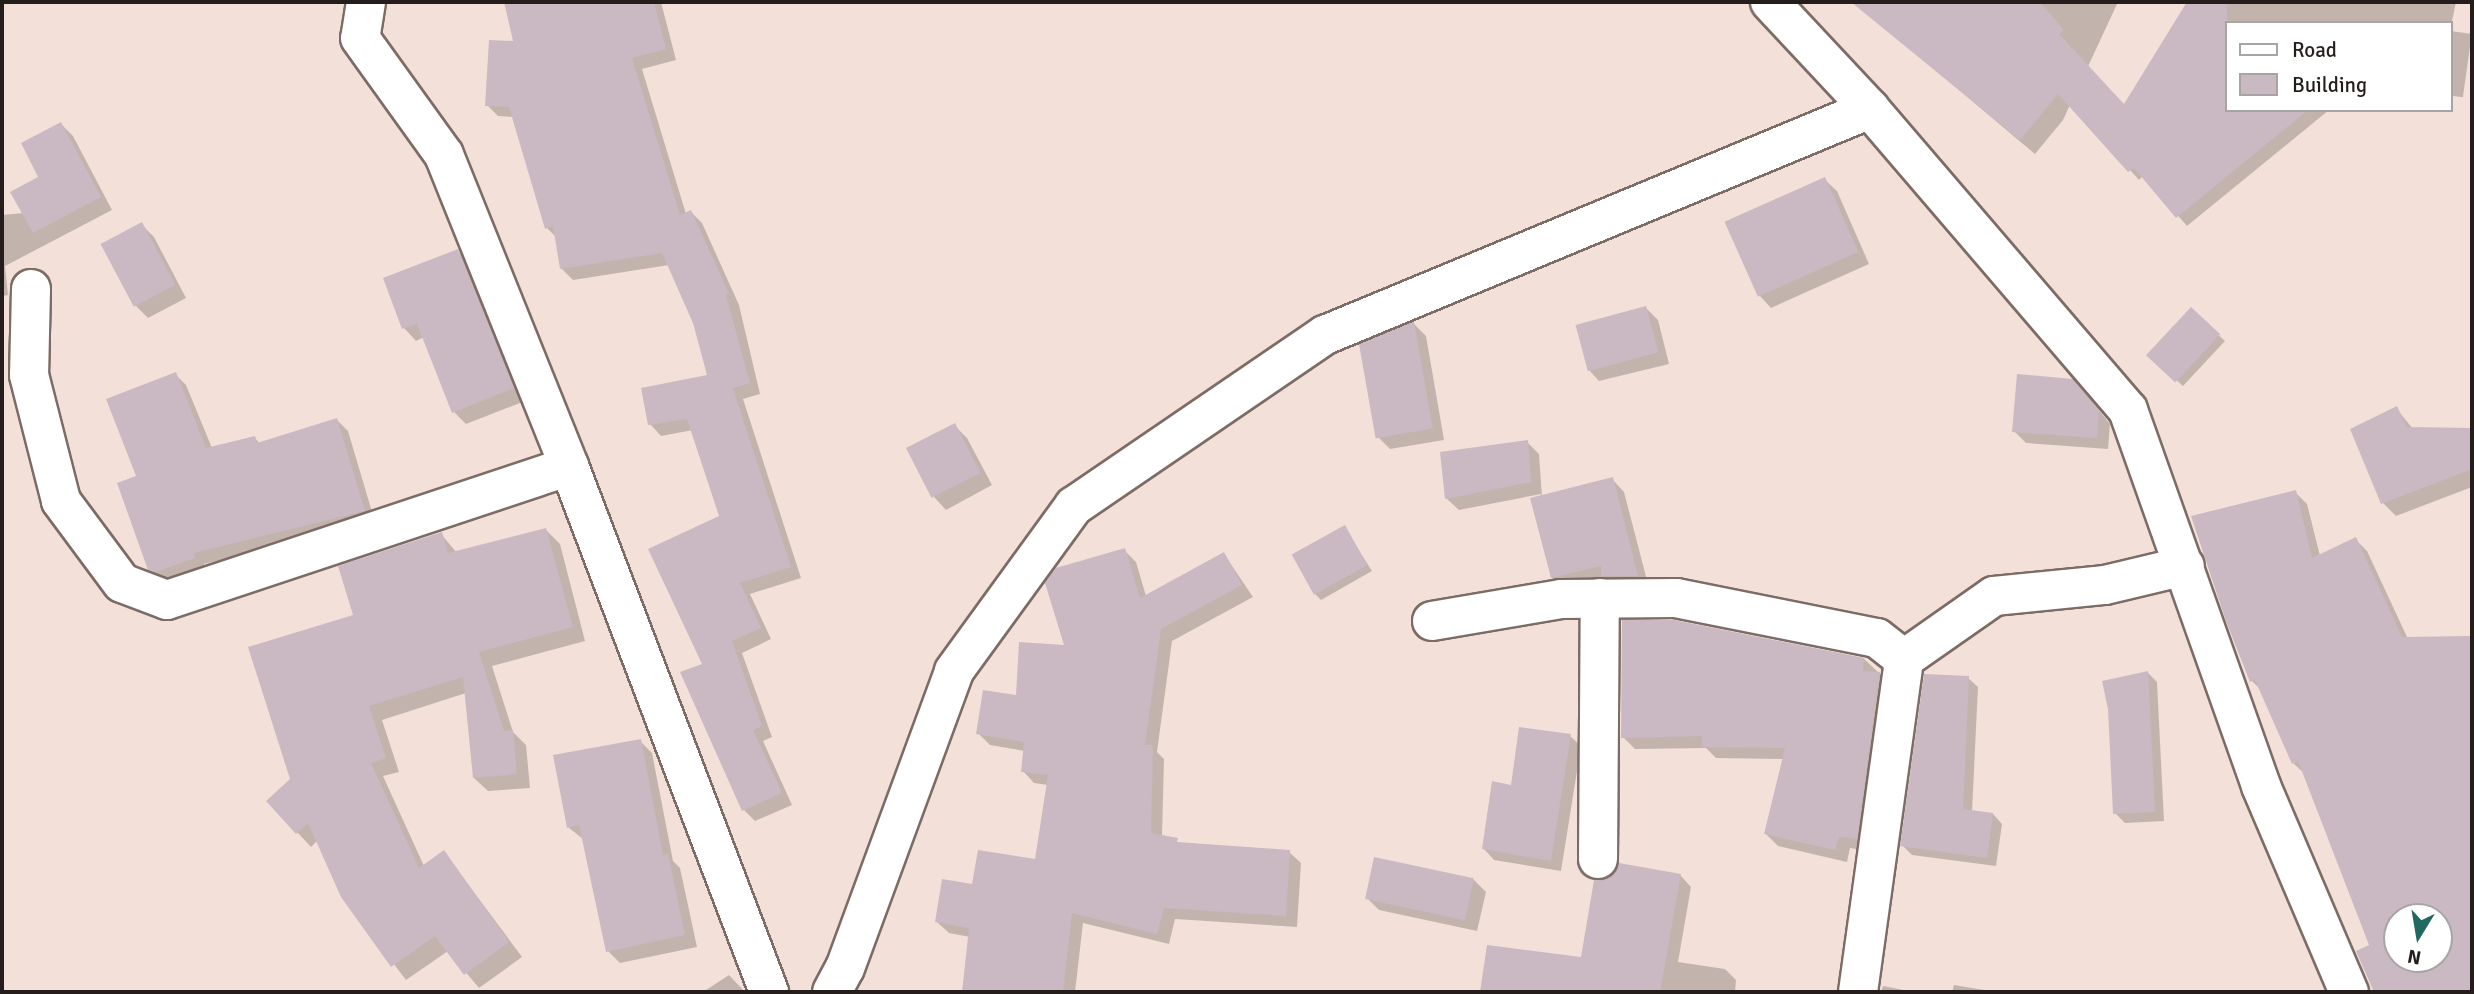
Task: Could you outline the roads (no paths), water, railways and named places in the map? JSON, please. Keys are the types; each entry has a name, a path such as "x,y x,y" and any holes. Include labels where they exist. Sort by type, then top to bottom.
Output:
{"street":[{"path":"366,2 360,38 444,155 569,466 769,992"},
{"path":"1770,2 1870,109 2128,410 2261,786 2349,992"},
{"path":"832,992 860,930 954,671 1074,506 1325,335 1870,109"},
{"path":"31,289 29,375 61,501 121,583 167,600 569,466"},
{"path":"1858,992 1904,659 1994,596 2105,585 2185,566"},
{"path":"1598,859 1600,598"},
{"path":"1432,621 1561,599 1676,598 1877,638 1904,659"}]}
